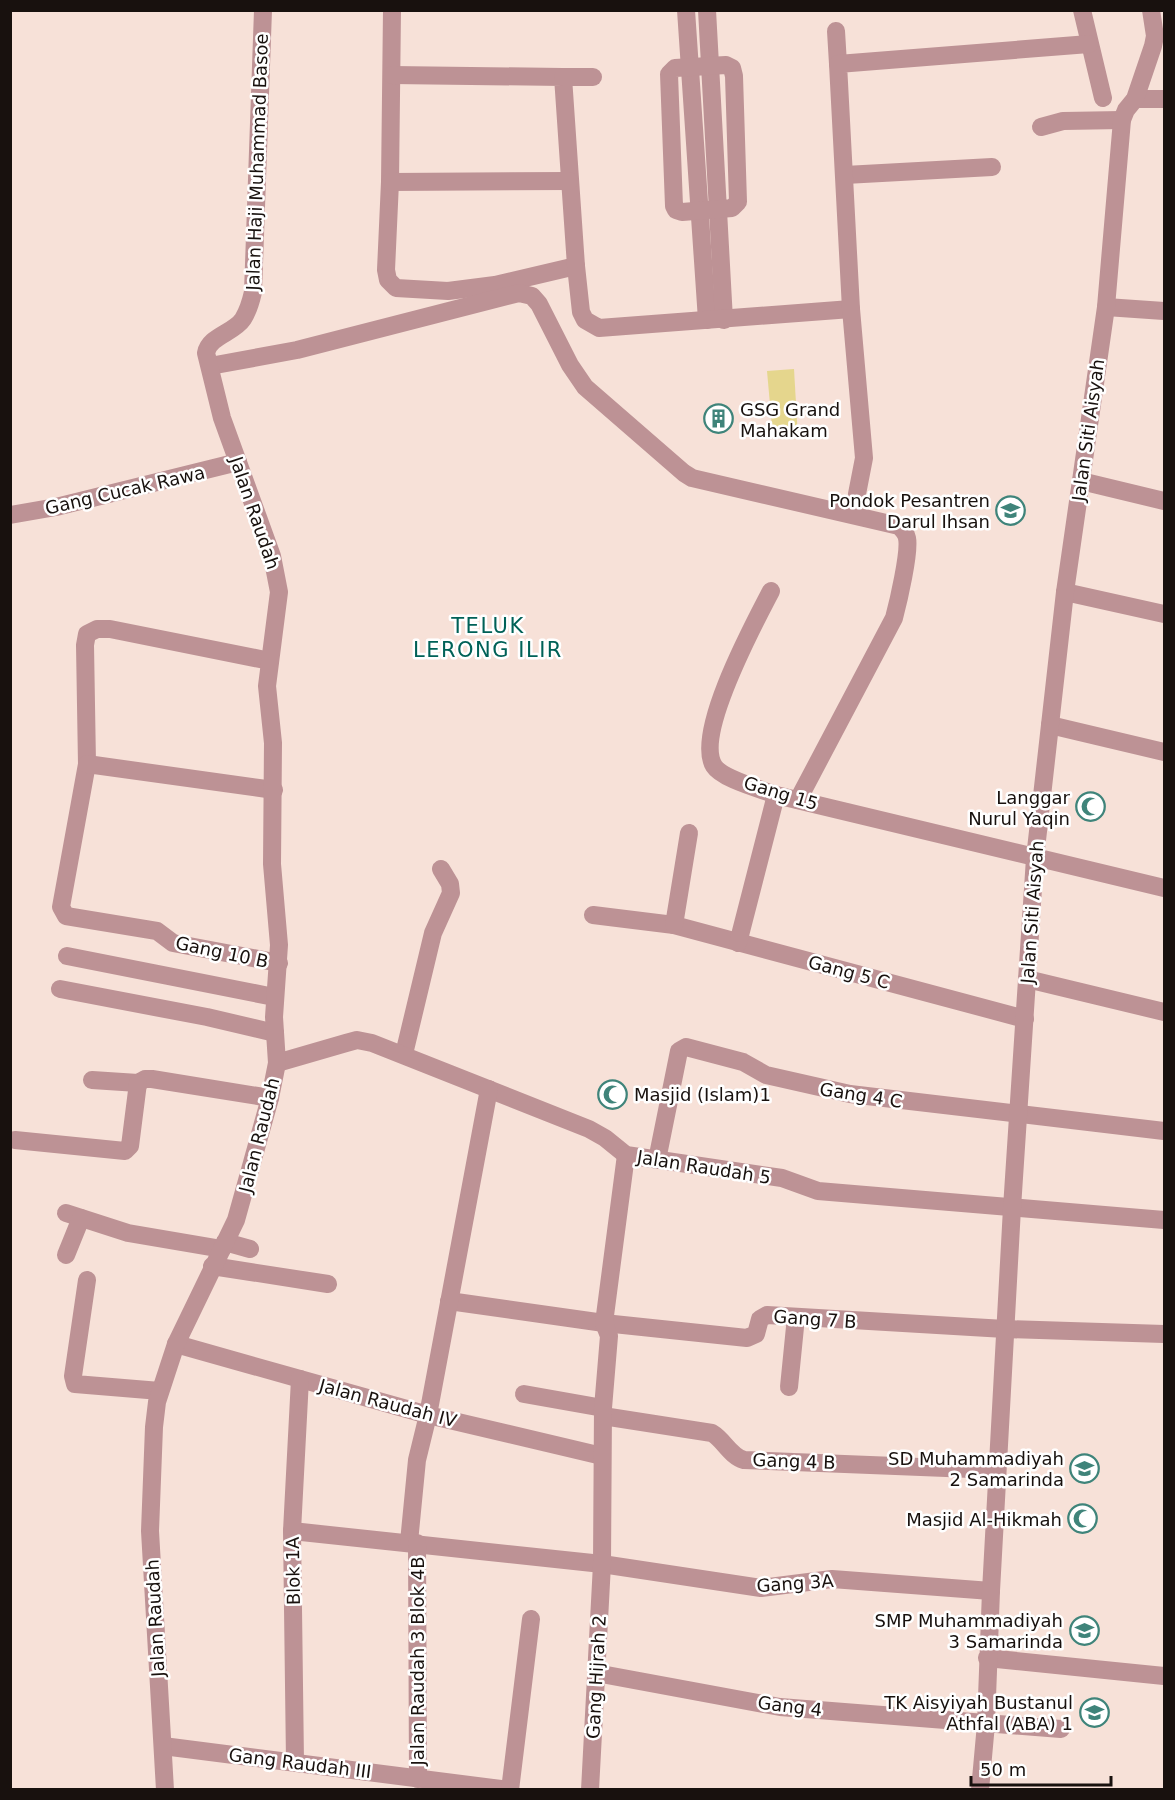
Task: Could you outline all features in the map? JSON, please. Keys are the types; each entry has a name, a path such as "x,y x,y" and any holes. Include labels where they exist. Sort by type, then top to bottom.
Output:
{"street":[{"name":"Jalan Haji Muhammad Basoe","path":"210,366 206,353 207,346 236,327 243,319 253,292 263,10"},
{"path":"392,10 390,182 386,270 388,280 396,288 427,291 468,289 576,266"},
{"path":"686,10 694,127 708,211 715,320"},
{"path":"706,10 712,125 708,211"},
{"path":"1082,10 1103,98"},
{"name":"Jalan Siti Aisyah","path":"980,1790 986,1724 987,1658 1012,1208 1035,858 1065,592 1106,307 1122,120 1126,110 1135,99 1153,46 1155,36 1151,10"},
{"path":"836,32 852,309 864,458 857,494"},
{"path":"838,64 1089,44"},
{"path":"729,66 734,76 739,195 735,207 682,212 676,210 674,206 669,74 675,68 689,67 729,66"},
{"path":"392,75 593,77"},
{"path":"563,77 569,180 581,312 591,325 599,328 852,309"},
{"path":"1135,99 1164,99"},
{"path":"1041,127 1063,121 1122,120"},
{"path":"694,127 712,125"},
{"path":"845,175 992,167"},
{"path":"390,182 569,180"},
{"path":"210,366 297,350 519,293 526,294 539,304 570,365 585,387 687,475 899,526 906,535 908,544 894,618 798,800"},
{"path":"1106,307 1164,311"},
{"name":"Jalan Raudah","path":"165,1790 150,1531 154,1427 160,1391 176,1344 236,1220 270,1098 277,1063 274,997 279,963 272,864 273,743 267,686 278,610 277,576 272,556 222,418 210,366"},
{"name":"Gang Cucak Rawa","path":"10,515 56,507 238,462"},
{"path":"1081,481 1164,501"},
{"name":"Gang 15","path":"771,591 725,685 715,723 711,751 711,760 719,772 776,795 1164,888"},
{"path":"1065,592 1164,614"},
{"path":"270,661 110,629 97,629 89,632 85,645 87,764 274,790"},
{"path":"1050,725 1164,752"},
{"name":"Gang 10 B","path":"87,764 61,908 64,915 157,931 173,943 279,963"},
{"path":"738,943 776,795"},
{"path":"674,925 689,833"},
{"path":"404,1054 433,933 451,893 450,884 441,869"},
{"name":"Gang 5 C","path":"593,915 674,925 1025,1018"},
{"path":"68,956 274,997"},
{"path":"1027,979 1164,1011"},
{"path":"60,989 275,1032"},
{"name":"Jalan Raudah 5","path":"277,1063 357,1040 372,1042 589,1129 605,1138 626,1155 782,1178 818,1191 1164,1220"},
{"name":"Gang 4 C","path":"657,1160 679,1051 686,1047 744,1062 766,1075 830,1091 879,1099 1164,1131"},
{"path":"92,1080 138,1083 145,1079 152,1079 270,1098"},
{"path":"15,1140 125,1151 130,1146 138,1083"},
{"name":"Jalan Raudah 3 Blok 4B","path":"418,1779 413,1543 417,1460 428,1415 489,1089"},
{"name":"Gang Hijrah 2","path":"590,1790 602,1564 603,1412 609,1336 604,1323 626,1155"},
{"path":"66,1255 74,1215 128,1233 250,1249"},
{"path":"212,1266 328,1284"},
{"path":"87,1280 73,1376 75,1384 160,1391"},
{"path":"448,1301 604,1323"},
{"name":"Gang 7 B","path":"604,1323 747,1338 756,1334 762,1317 1164,1334"},
{"path":"789,1386 796,1317"},
{"name":"Jalan Raudah IV","path":"176,1344 428,1415 602,1456"},
{"name":"Blok 1A","path":"295,1762 292,1531 300,1379"},
{"name":"Gang 4 B","path":"524,1394 603,1412 712,1432 738,1458 744,1460 997,1470"},
{"name":"Gang 3A","path":"292,1531 602,1564 761,1588 832,1579 991,1591"},
{"path":"510,1790 531,1619"},
{"path":"987,1658 1164,1676"},
{"name":"Gang 4","path":"596,1672 771,1706 1062,1730"},
{"name":"Gang Raudah III","path":"163,1746 510,1790"}],"shaded area":[{"path":"794,369 798,438 773,438 767,371"}],"place":[{"name":"GSG Grand Mahakam","path":"719,419"},
{"name":"Pondok Pesantren Darul Ihsan","path":"1011,510"},
{"name":"Langgar Nurul Yaqin","path":"1091,807"},
{"name":"Masjid (Islam)1","path":"613,1094"},
{"name":"SD Muhammadiyah 2 Samarinda","path":"1085,1468"},
{"name":"Masjid Al-Hikmah","path":"1083,1519"},
{"name":"SMP Muhammadiyah 3 Samarinda","path":"1084,1630"},
{"name":"TK Aisyiyah Bustanul Athfal (ABA) 1","path":"1094,1712"}],"district":[{"name":"TELUK LERONG ILIR","path":"488,638"}]}
